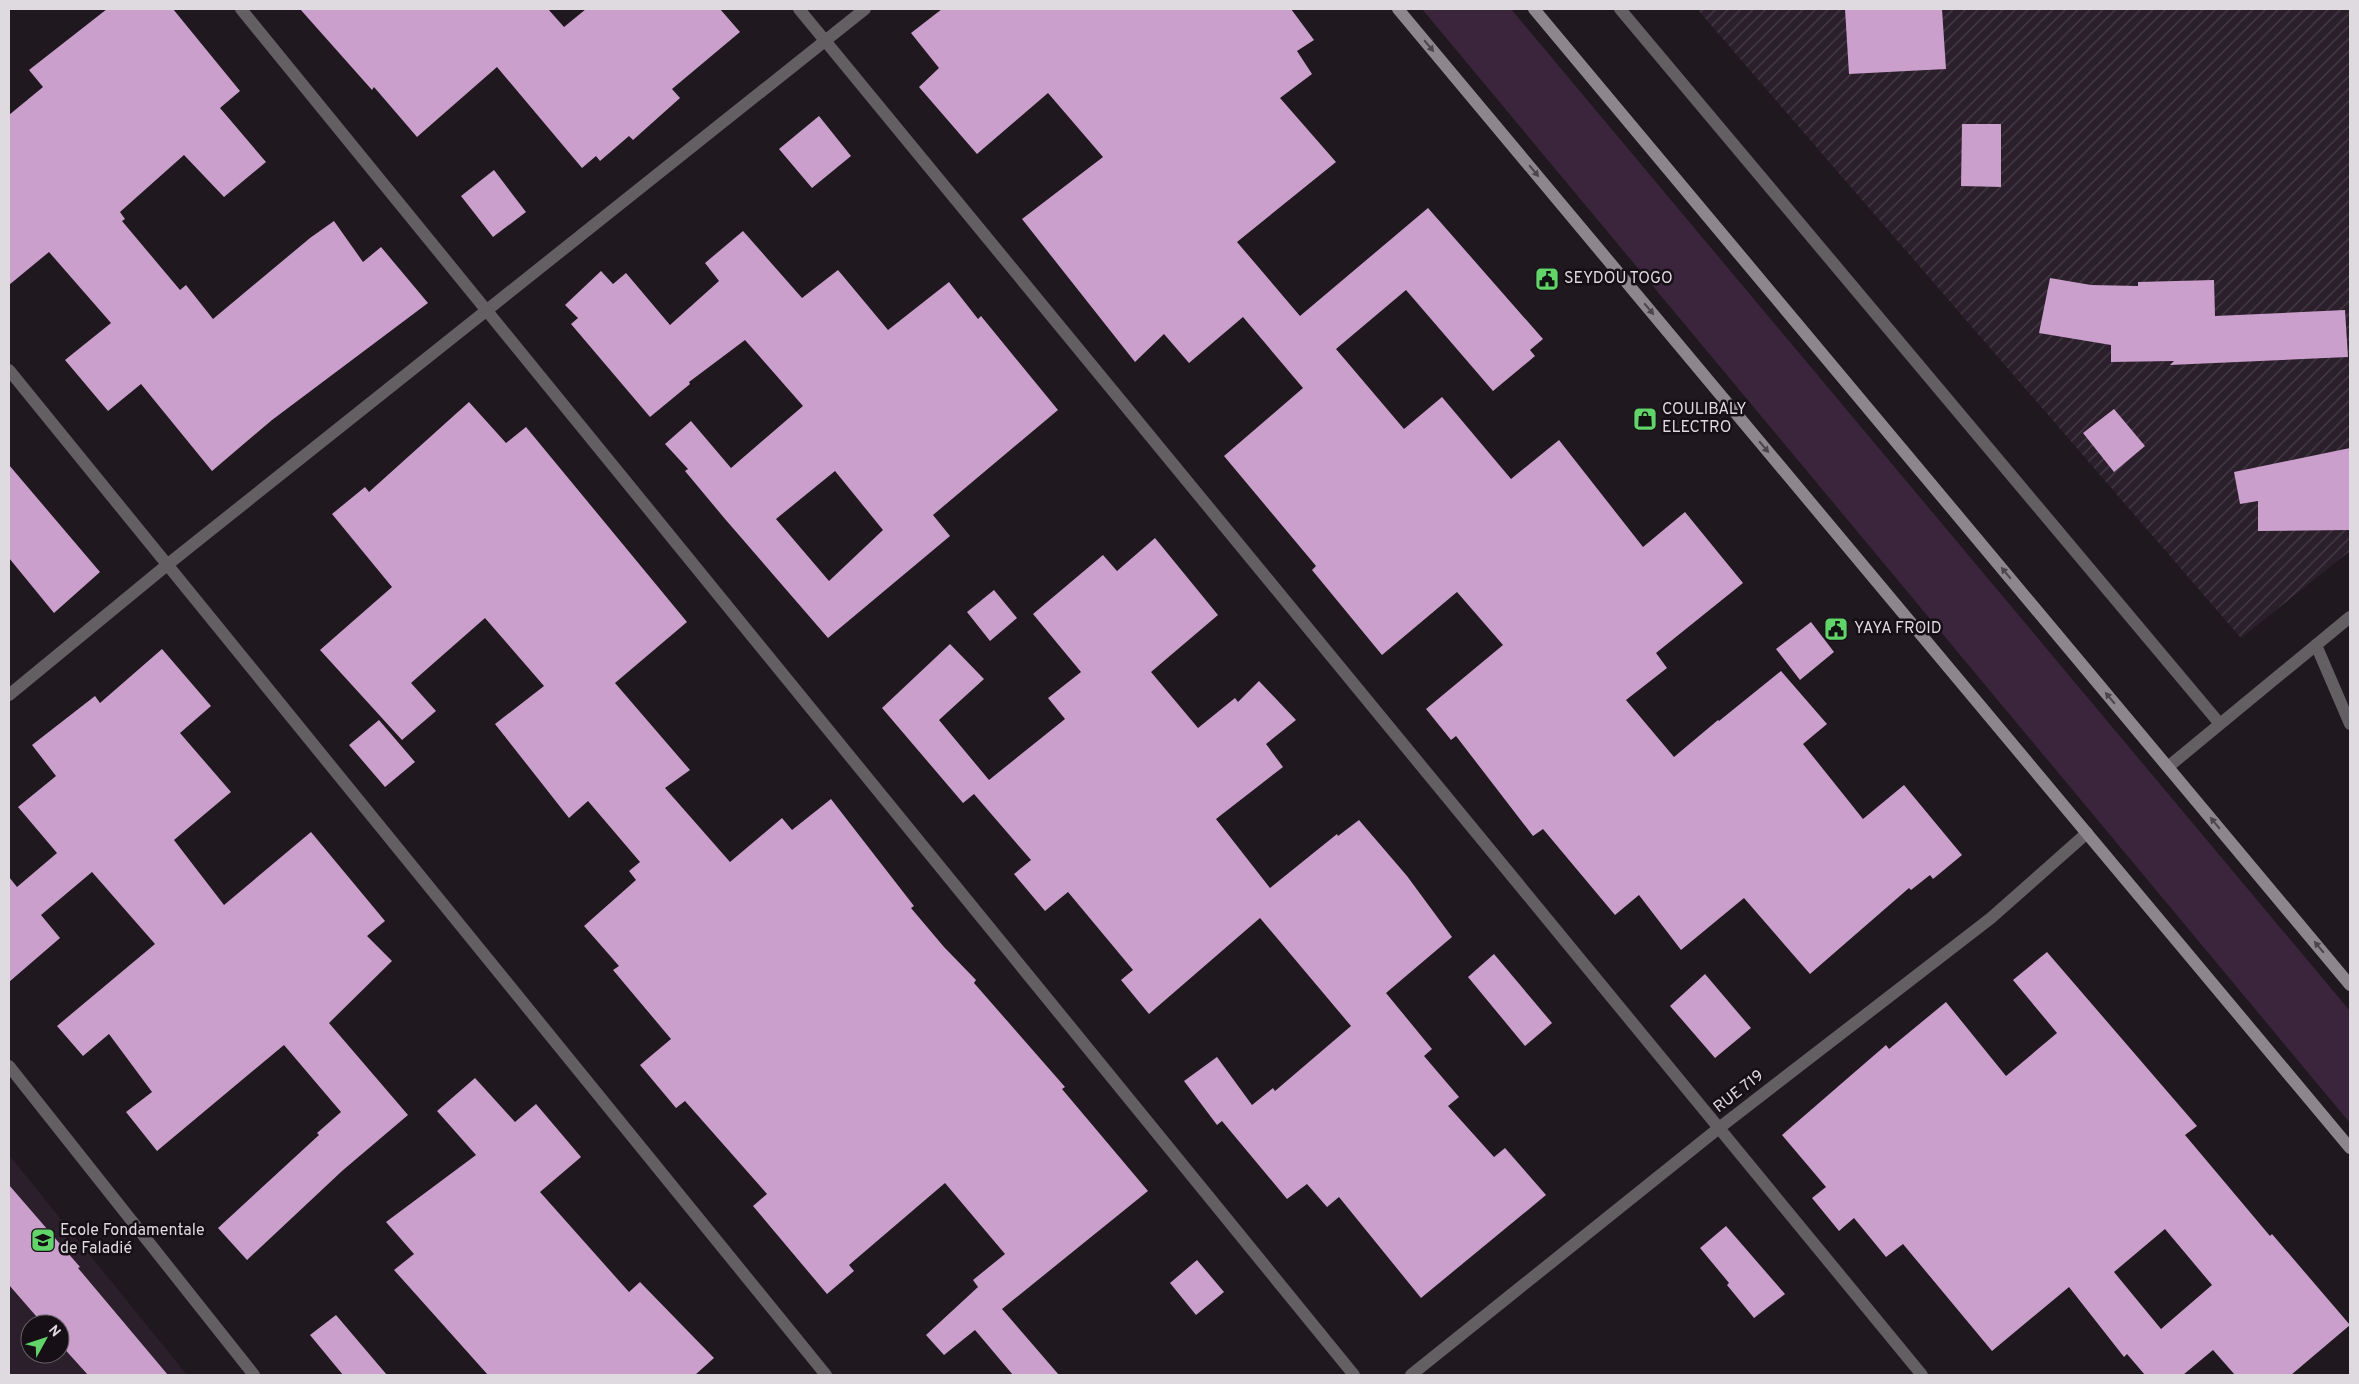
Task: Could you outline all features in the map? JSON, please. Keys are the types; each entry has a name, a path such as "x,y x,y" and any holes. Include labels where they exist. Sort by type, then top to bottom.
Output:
{"main road":[{"path":"1398,9 2350,1148"},
{"path":"1534,9 2350,985"}],"street":[{"path":"241,9 1354,1375"},
{"path":"799,9 1922,1375"},
{"path":"9,694 167,565 864,9"},
{"path":"1620,9 2220,724"},
{"path":"9,370 826,1375"},
{"path":"2168,767 2350,617"},
{"path":"2316,645 2350,724"},
{"name":"RUE 719","path":"1411,1375 1719,1128 1991,918 2087,833"},
{"path":"9,1066 254,1375"}],"shaded area":[{"path":"1422,9 1511,9 2350,1011 2350,1123"},
{"path":"1697,9 2350,9 2350,551 2241,638"},
{"name":"Ecole Fondamentale de Faladié","path":"9,1155 187,1375 9,1375"}],"building":[{"path":"107,9 173,9 240,91 220,108 266,162 224,197 184,155 120,212 125,219 122,221 180,290 186,285 213,319 310,238 334,221 363,262 381,247 428,303 272,420 212,471 141,384 108,411 65,360 111,323 49,252 9,285 9,115 43,87 29,70"},
{"path":"300,9 548,9 564,27 586,9 720,9 740,32 672,89 680,98 633,140 629,136 600,161 596,156 582,168 497,67 417,137 374,87 372,90"},
{"path":"942,9 1291,9 1314,40 1297,51 1312,74 1280,98 1336,162 1237,242 1300,316 1428,208 1543,339 1530,350 1535,356 1493,391 1406,290 1336,349 1404,429 1442,397 1511,479 1559,440 1643,547 1685,512 1743,583 1656,653 1667,668 1626,700 1674,757 1781,671 1827,724 1803,744 1863,819 1904,785 1962,855 1933,879 1930,875 1911,890 1909,888 1810,974 1744,898 1681,950 1639,895 1615,915 1543,829 1533,836 1456,736 1451,740 1426,709 1503,645 1457,592 1382,655 1312,570 1316,566 1224,456 1303,388 1243,317 1189,363 1164,334 1135,362 1022,219 1103,157 1048,93 977,154 919,87 939,68 911,33"},
{"path":"1845,9 1942,9 1946,69 1849,74"},
{"path":"819,116 851,156 812,188 779,149"},
{"path":"1962,124 2001,124 2001,187 1961,186"},
{"path":"494,170 526,212 493,237 461,196"},
{"path":"743,231 802,298 838,270 888,330 949,282 978,319 981,316 1058,410 933,515 950,536 828,638 725,519 685,471 688,469 665,444 691,421 731,468 803,406 745,340 689,382 690,384 650,417 571,324 578,318 565,305 601,271 613,284 626,273 670,325 719,281 705,263","holes":["835,471 883,530 829,581 776,519"]},
{"path":"2050,278 2091,285 2138,286 2138,282 2214,280 2215,316 2345,310 2348,357 2170,365 2174,361 2111,362 2111,345 2039,333"},
{"path":"469,402 506,443 526,427 687,622 615,683 690,770 665,788 730,862 782,818 792,830 831,799 914,906 911,908 944,947 976,980 974,983 1065,1087 1062,1089 1148,1191 1002,1309 1059,1375 1013,1375 975,1330 944,1355 926,1335 978,1287 973,1280 1005,1254 945,1183 849,1265 854,1271 827,1294 753,1206 767,1194 685,1101 676,1108 640,1065 671,1039 613,970 619,966 584,926 636,880 629,871 640,862 588,801 569,818 495,724 544,686 485,618 411,683 436,711 402,740 320,650 392,587 332,514 365,487 369,492"},
{"path":"2114,409 2145,446 2114,472 2083,433"},
{"path":"2350,448 2350,530 2258,531 2258,501 2240,504 2234,472"},
{"path":"9,465 100,572 54,613 9,558"},
{"path":"1155,538 1218,615 1151,672 1198,728 1235,698 1238,702 1259,681 1296,720 1266,744 1283,767 1216,819 1270,888 1337,834 1338,836 1359,820 1407,876 1452,937 1386,993 1432,1049 1424,1056 1459,1097 1448,1106 1494,1157 1505,1148 1546,1195 1421,1298 1339,1197 1327,1207 1307,1184 1287,1199 1222,1121 1217,1125 1184,1081 1217,1057 1252,1105 1273,1088 1275,1091 1351,1026 1260,918 1149,1014 1121,980 1133,970 1068,892 1045,911 1014,874 1031,860 974,794 963,803 882,708 950,644 984,679 939,720 989,780 1065,719 1048,698 1081,672 1033,614 1103,555 1117,571"},
{"path":"994,590 1017,618 990,641 967,612"},
{"path":"1811,622 1834,652 1800,680 1776,649"},
{"path":"162,649 211,706 180,733 231,792 174,840 224,905 311,832 385,921 367,936 392,961 329,1023 408,1115 342,1171 247,1260 218,1228 319,1135 317,1133 341,1112 284,1045 157,1151 126,1112 152,1092 109,1034 83,1056 57,1026 155,944 92,872 41,915 60,938 9,982 9,877 17,887 57,853 18,807 56,776 32,745 95,696 100,703"},
{"path":"379,720 415,762 385,787 349,745"},
{"path":"2047,952 2197,1126 2185,1135 2270,1236 2272,1234 2350,1325 2291,1375 2235,1375 2213,1350 2183,1375 2145,1375 2127,1354 2124,1357 2069,1287 1992,1351 1903,1244 1886,1257 1854,1218 1839,1231 1812,1198 1826,1187 1782,1135 1886,1045 1889,1049 1946,1002 2006,1076 2057,1033 2013,980","holes":["2165,1229 2212,1285 2161,1329 2114,1272"]},
{"path":"1494,954 1552,1023 1525,1046 1468,977"},
{"path":"1705,974 1751,1028 1715,1058 1670,1006"},
{"path":"475,1078 515,1122 536,1104 581,1157 540,1192 629,1292 640,1282 714,1358 695,1375 488,1375 394,1270 414,1254 386,1222 476,1155 437,1111"},
{"path":"9,1185 80,1267 78,1268 168,1375 88,1375 70,1355 70,1314 34,1314 9,1285"},
{"path":"1726,1226 1785,1294 1754,1318 1727,1285 1729,1283 1700,1248"},
{"path":"1197,1260 1224,1292 1196,1315 1170,1283"},
{"path":"336,1315 387,1375 343,1375 310,1335"}],"place":[{"name":"SEYDOU TOGO","path":"1547,279"},
{"name":"COULIBALY ELECTRO","path":"1645,419"},
{"name":"YAYA FROID","path":"1836,629"},
{"name":"Ecole Fondamentale de Faladié","path":"43,1240"}]}
